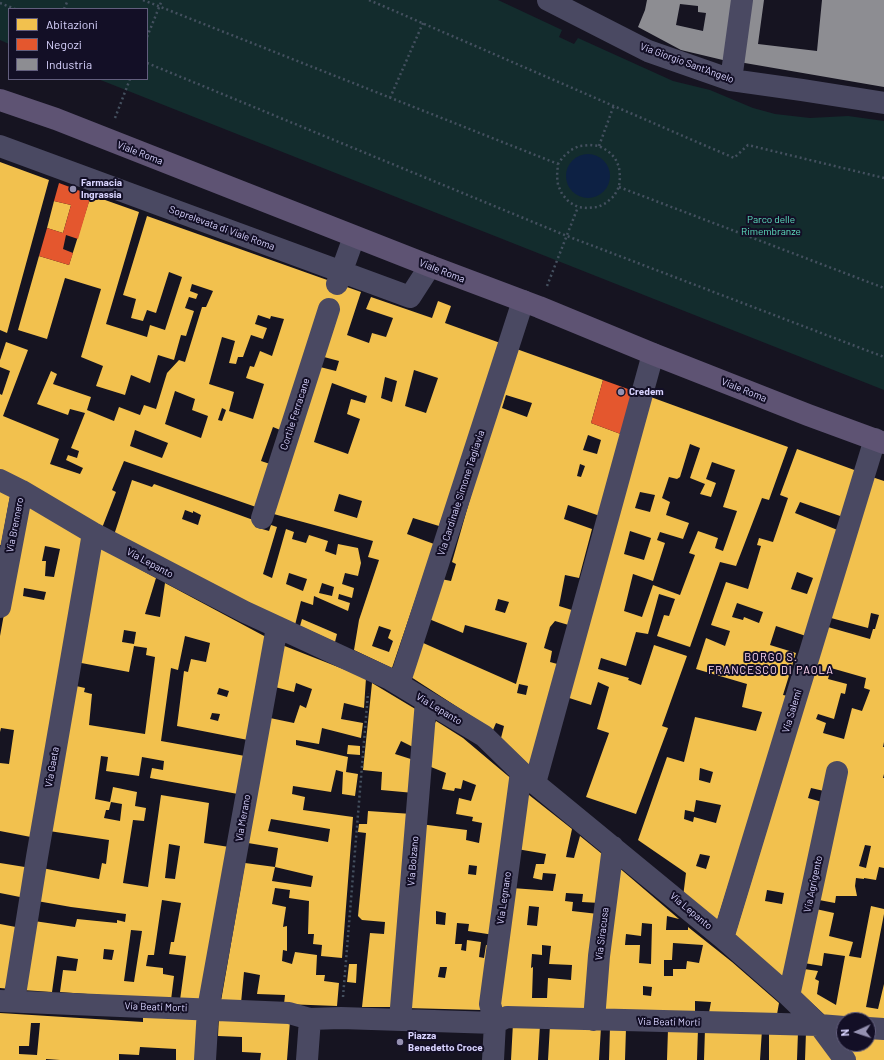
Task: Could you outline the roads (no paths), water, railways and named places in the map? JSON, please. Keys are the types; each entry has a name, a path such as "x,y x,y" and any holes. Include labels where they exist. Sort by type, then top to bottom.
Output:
{"main road":[{"name":"Viale Roma","path":"0,100 106,139 354,237 531,304 808,415 879,441"}],"street":[{"name":"Via Giorgio Sant'Angelo","path":"548,0 648,51 731,80 884,103"},
{"path":"731,80 742,0"},
{"name":"Soprelevata di Viale Roma","path":"0,146 339,279 410,297 430,266"},
{"path":"339,279 354,237"},
{"name":"Via Cardinale Simone Tagliavia","path":"399,684 531,304"},
{"name":"Cortile Ferracane","path":"262,518 329,309"},
{"name":"Via Legnano","path":"494,1023 490,1004 528,778 653,354"},
{"name":"Via Salemi","path":"723,938 879,441"},
{"name":"Via Lepanto","path":"0,480 22,491 93,533 245,612 399,684 484,736 528,778 723,938 789,996 819,1025 845,1060"},
{"name":"Via Brennero","path":"0,607 22,491"},
{"name":"Via Gaeta","path":"7,1001 37,857 93,533"},
{"name":"Via Merano","path":"205,1060 208,1009 277,627"},
{"name":"Via Bolzano","path":"400,1020 426,701"},
{"name":"Via Agrigento","path":"789,996 838,772"},
{"name":"Via Siracusa","path":"594,1020 599,956 613,847"},
{"name":"Via Beati Morti","path":"7,1001 289,1012 310,1020"},
{"path":"307,1060 310,1020 341,1018 494,1023 493,1060"},
{"name":"Via Beati Morti","path":"494,1023 507,1018 836,1026"}],"water":[{"path":"584,154 592,154 597,155 604,160 609,167 609,185 604,192 597,197 584,198 576,195 569,188 566,180 566,172 569,164 576,157"}],"place":[{"name":"Farmacia Ingrassia","path":"73,189"},
{"name":"Credem","path":"621,392"},
{"name":"Piazza Benedetto Croce","path":"400,1042"}],"district":[{"name":"BORGO S. FRANCESCO DI PAOLA","path":"771,663"}],"park label":[{"name":"Parco delle Rimembranze","path":"771,226"}]}
